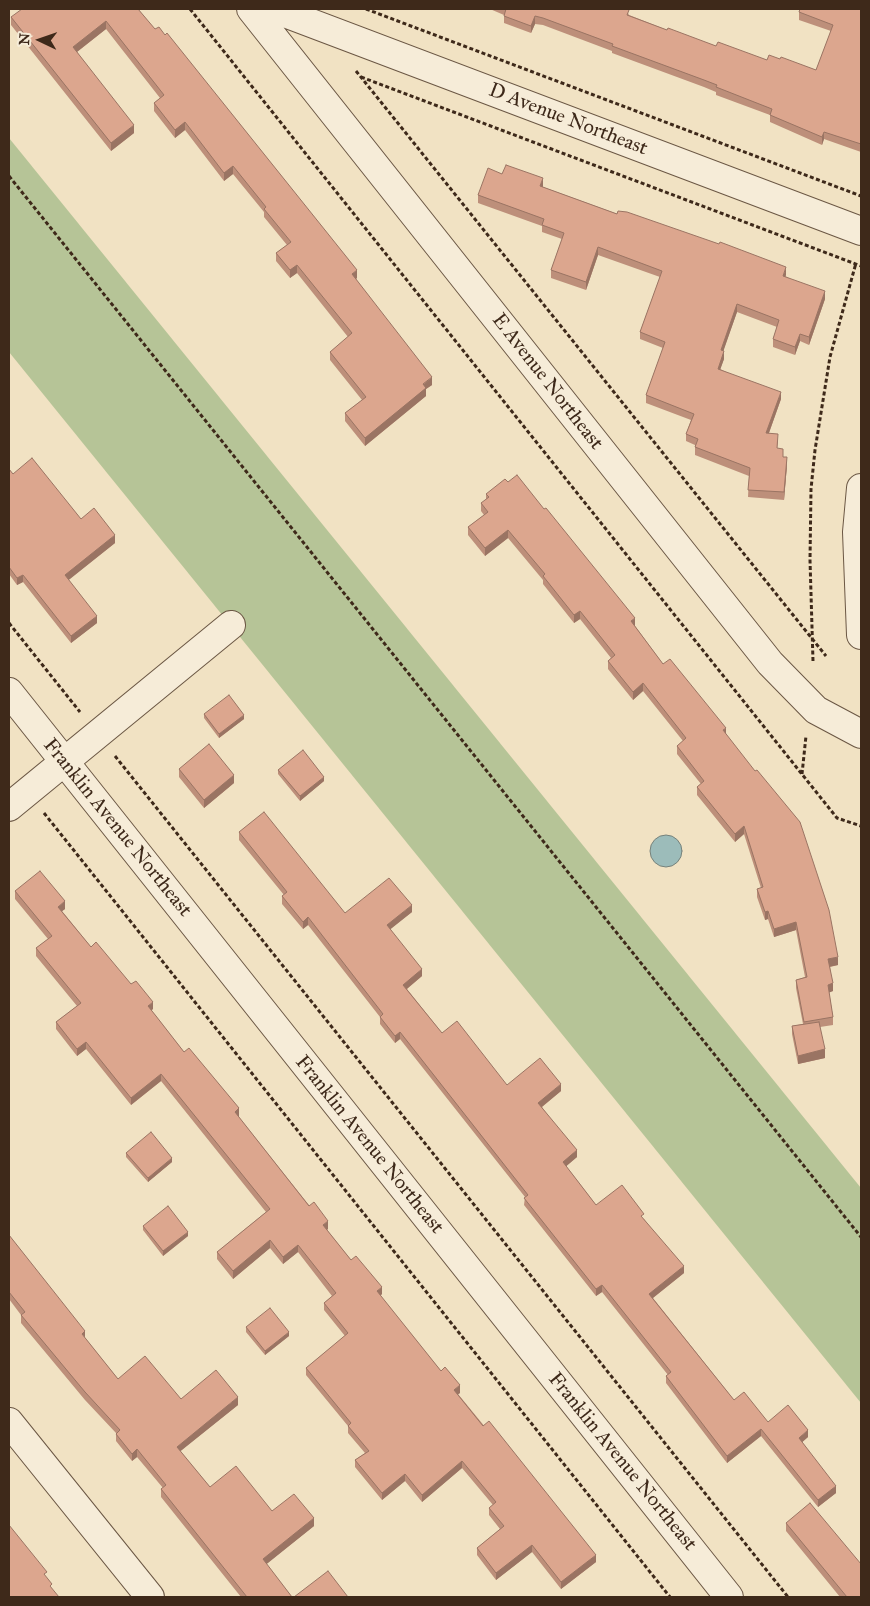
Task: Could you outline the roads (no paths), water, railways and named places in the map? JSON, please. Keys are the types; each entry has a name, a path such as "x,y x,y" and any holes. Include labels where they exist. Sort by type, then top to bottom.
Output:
{"street":[{"name":"E Avenue Northeast","path":"251,9 770,663 816,710 861,734"},
{"name":"D Avenue Northeast","path":"274,9 860,244"},
{"path":"861,488 858,532 861,635"},
{"path":"9,807 230,625"},
{"name":"Franklin Avenue Northeast","path":"9,692 730,1597"},
{"path":"9,1422 150,1597"}],"water":[{"path":"666,835 672,836 677,840 681,845 681,857 677,862 672,866 666,867 660,866 655,862 651,857 650,851 651,845 655,840 660,836"}]}
